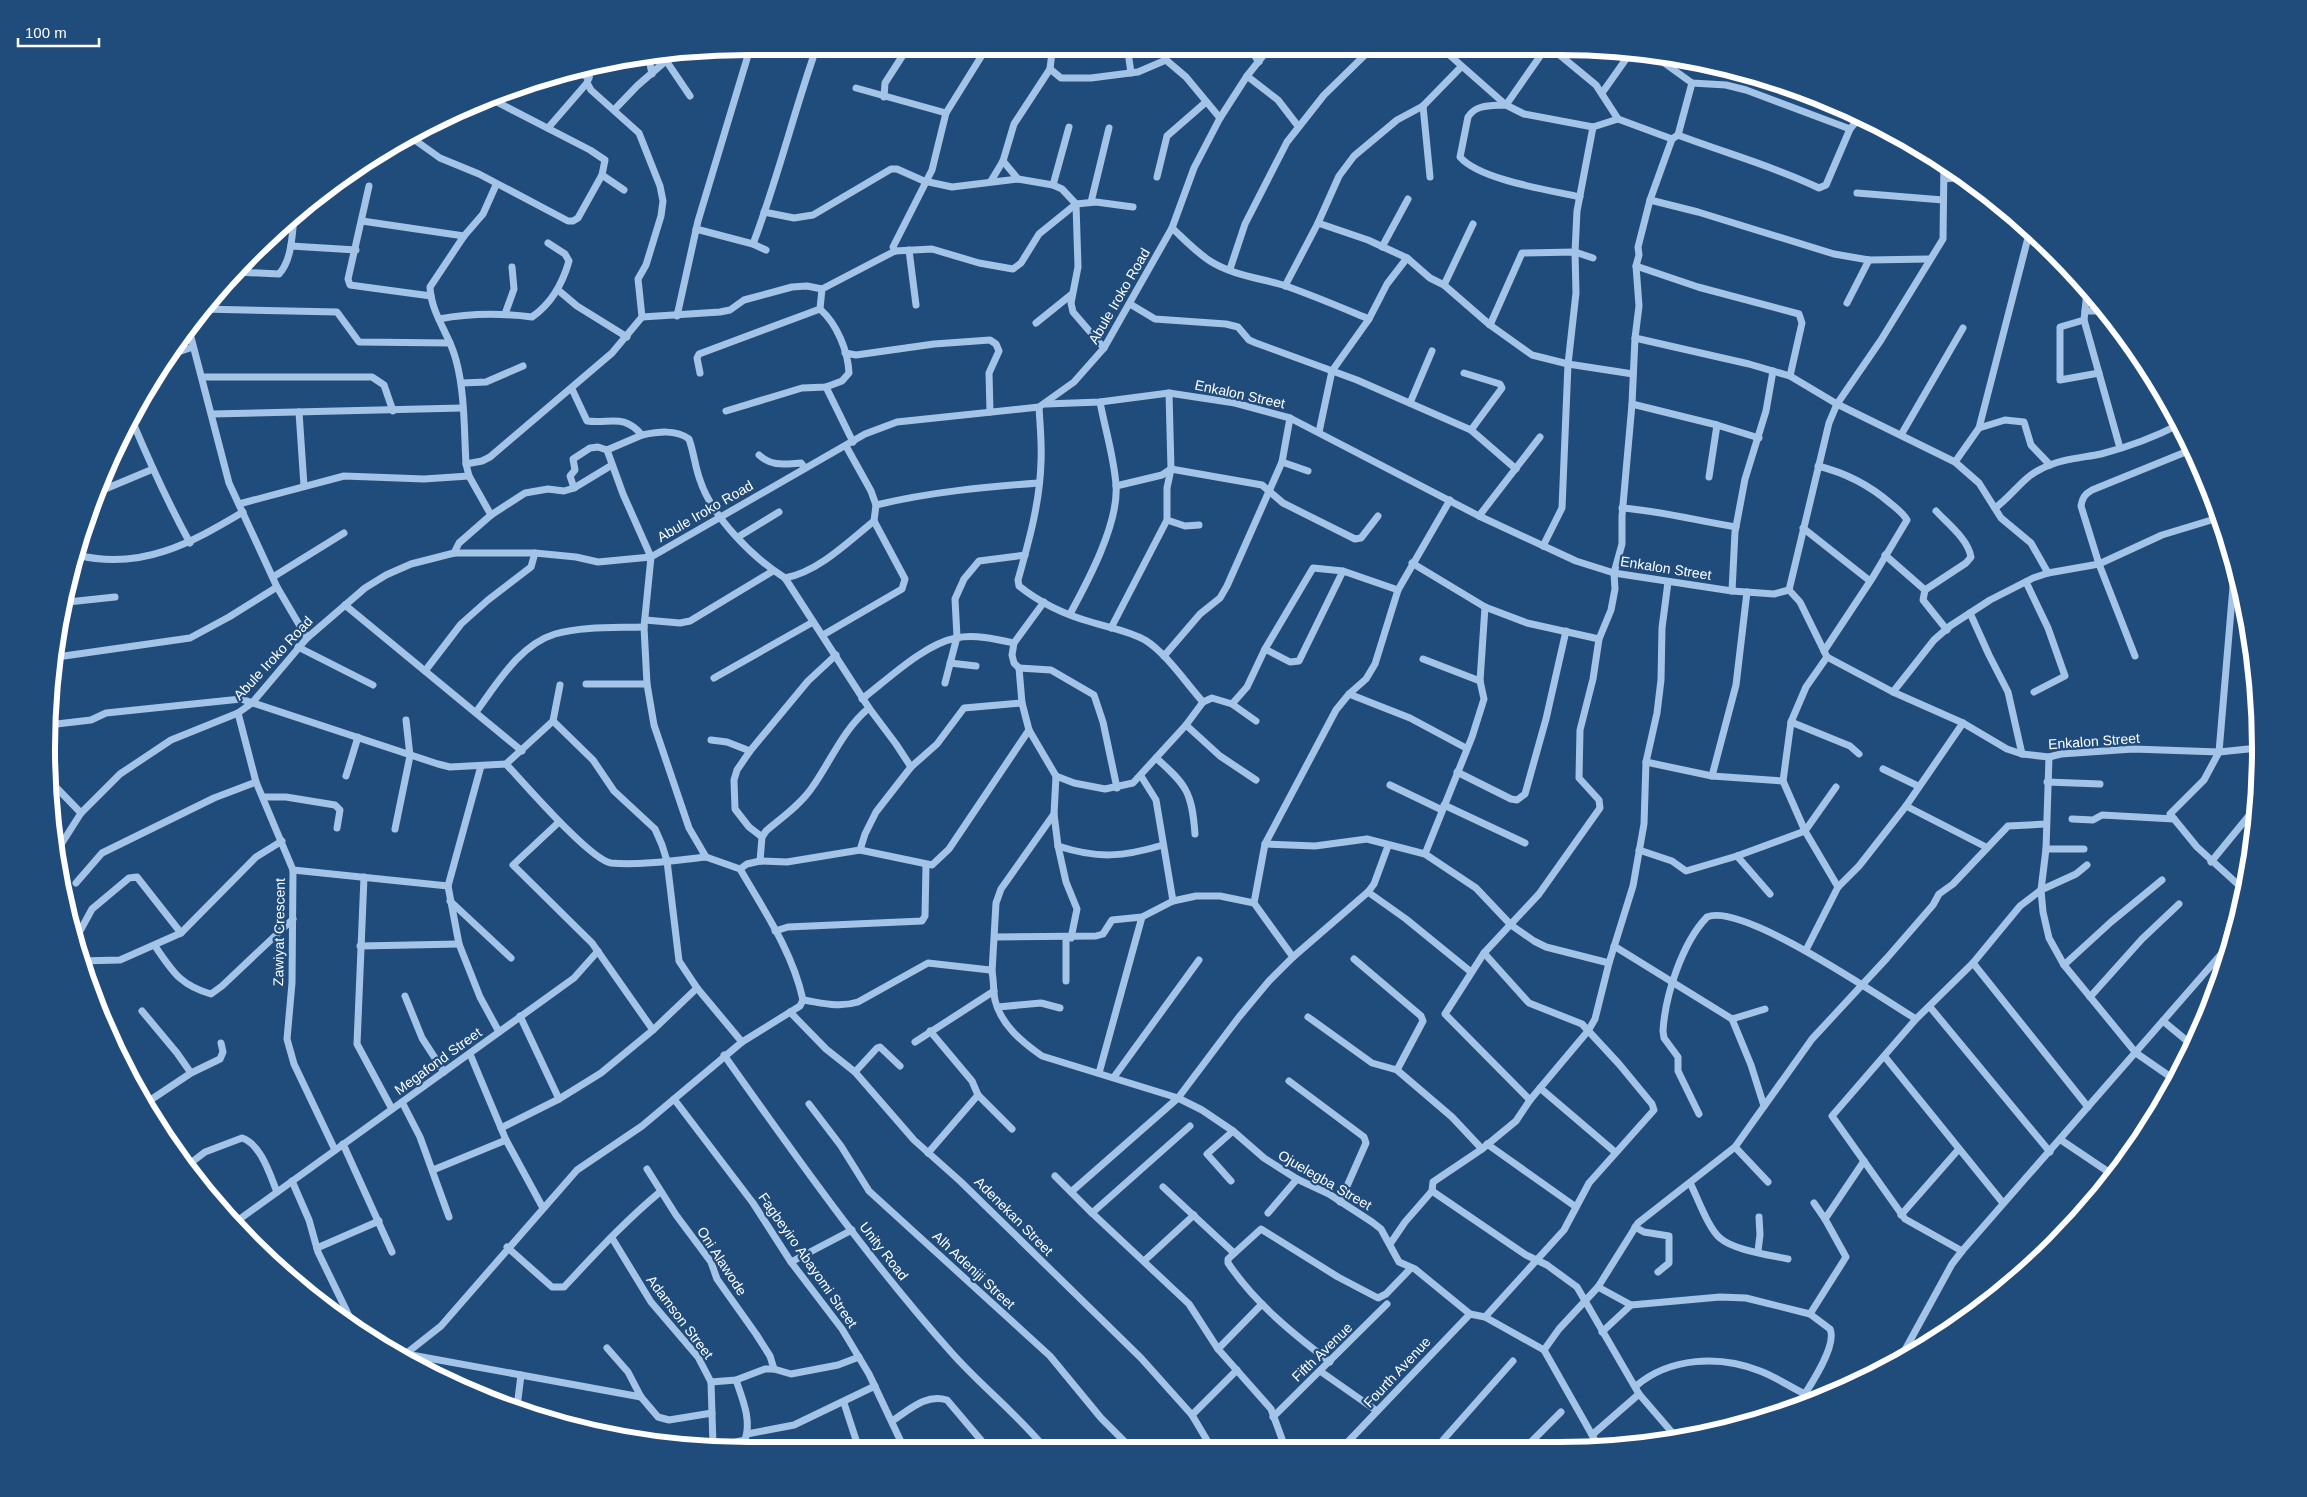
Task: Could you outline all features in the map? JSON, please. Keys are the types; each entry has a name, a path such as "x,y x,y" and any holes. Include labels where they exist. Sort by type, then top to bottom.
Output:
{"street":[{"path":"677,316 696,228 748,55"},
{"path":"753,244 776,183 801,91 815,55"},
{"path":"884,97 886,83 903,55"},
{"path":"895,251 893,247 924,182 932,170 946,113 982,55"},
{"path":"991,181 1003,161 1014,124 1050,69 1052,55"},
{"path":"1128,55 1131,73"},
{"path":"1254,55 1259,62"},
{"name":"Abule Iroko Road","path":"62,843 81,813 120,774 172,740 238,713 252,703 307,638 365,588 386,575 411,564 454,553 535,553 576,557 598,562 651,557 865,434 897,422 1042,406 1074,382 1104,348 1172,228 1194,168 1220,118 1247,76 1264,55"},
{"path":"1230,269 1245,224 1287,142 1298,126 1330,90 1365,55"},
{"path":"1449,55 1461,68 1506,105 1524,114 1593,127 1618,119 1781,170 1819,188 1826,185 1850,129 1855,123"},
{"path":"1506,105 1541,55"},
{"path":"1560,55 1596,84 1618,119"},
{"path":"1602,92 1627,59"},
{"path":"1050,69 1056,76 1072,79 1131,73 1166,60 1186,77 1220,118"},
{"path":"650,62 652,74"},
{"path":"615,109 667,62 690,96"},
{"path":"1665,63 1692,83 1726,85 1746,90 1850,129"},
{"path":"1284,286 1318,222 1339,176 1354,156 1397,120 1423,106 1461,68"},
{"path":"548,128 588,81 590,74"},
{"path":"466,464 482,462 490,458 572,389 627,337 642,317 638,279 646,265 660,216 663,201 660,186 639,133 615,109 599,98 588,81 582,76"},
{"path":"1247,76 1278,100 1298,126"},
{"path":"1530,1100 1445,1014 1484,953 1539,894 1600,808 1599,800 1579,778 1580,730 1593,679 1599,639 1611,610 1615,589 1614,573 1622,544 1622,508 1639,306 1636,266 1650,200 1675,137 1692,83"},
{"path":"856,88 946,113"},
{"path":"416,141 440,158 478,174 568,221 578,218 606,165 602,156 498,102"},
{"path":"1157,177 1167,136 1206,102"},
{"path":"1506,105 1478,107 1471,111 1468,117 1460,157 1464,162 1496,178 1580,197"},
{"path":"1423,106 1430,177"},
{"path":"1053,185 1070,127"},
{"path":"1543,546 1562,508 1568,364 1576,293 1575,252 1580,197 1593,127"},
{"path":"1091,202 1108,128"},
{"path":"1003,161 1018,179"},
{"path":"764,212 794,218 813,215 891,169 897,169 924,182 952,187 1018,179 1053,185 1062,189 1076,204 1078,267 1072,294 1073,312 1104,348"},
{"path":"1826,654 1800,602 1789,590 1818,466 1829,423 1838,404 1881,340 1943,239 1944,172"},
{"path":"602,175 624,190"},
{"path":"1944,179 1953,178"},
{"path":"490,515 469,476 466,464 462,383 450,343 431,296 430,287 464,236 483,214 496,184"},
{"path":"369,186 348,279 350,285 431,296"},
{"path":"1857,193 1943,200"},
{"path":"1382,247 1408,199"},
{"path":"1650,200 1698,212 1834,254 1869,260 1929,259"},
{"path":"642,317 720,312 730,310 744,300 792,287 808,286 822,289 895,251 932,249 979,263 1014,270 1021,263 1039,234 1076,204 1091,202 1133,207"},
{"path":"362,221 464,236"},
{"path":"1318,222 1368,240 1407,258 1430,278 1444,285 1490,325 1532,355 1568,364 1633,374"},
{"path":"1444,285 1472,224"},
{"path":"244,272 279,274 291,246 293,225"},
{"path":"696,228 753,244 766,250"},
{"path":"1172,228 1210,261 1259,280 1327,300 1369,319"},
{"path":"1955,462 1979,428 2028,238"},
{"path":"439,319 471,314 505,314 532,317 558,290 569,261 565,254 548,243"},
{"path":"291,246 356,250"},
{"path":"909,250 916,305"},
{"path":"1490,325 1522,253 1575,252 1593,258"},
{"path":"1319,432 1332,371 1369,319 1387,284 1407,258"},
{"path":"1846,303 1869,260"},
{"path":"1636,266 1698,287 1799,314 1802,322 1790,376"},
{"path":"505,314 514,288 512,267"},
{"path":"726,411 802,388 826,387 842,381 849,374 845,353 837,332 820,309 822,289"},
{"path":"558,290 577,306 627,337"},
{"path":"1036,323 1072,294"},
{"path":"2086,299 2084,320 2120,448"},
{"path":"1130,304 1155,319 1226,324 1238,327 1248,340 1332,371 1471,430 1516,469"},
{"path":"212,309 337,312 359,342 450,343"},
{"path":"700,373 697,358 699,354 820,309"},
{"path":"2085,311 2097,311"},
{"path":"2084,320 2060,327 2060,380 2099,373"},
{"path":"1901,435 1963,328"},
{"path":"191,337 230,483 277,587 307,638"},
{"path":"1635,338 1790,376 1838,404 1955,462 1979,483 2001,518 2031,544 2048,573"},
{"path":"845,353 856,355 934,344 990,340 996,344 999,351 989,373 990,412"},
{"path":"180,351 193,347"},
{"path":"1410,403 1432,351"},
{"path":"848,366 856,355"},
{"path":"462,383 486,382 522,366"},
{"path":"1732,591 1736,527 1745,479 1759,438 1774,371"},
{"path":"1464,372 1500,384 1502,388 1471,430"},
{"path":"202,377 372,377 384,385 393,410"},
{"path":"826,387 853,442"},
{"path":"572,389 587,421 619,420 635,428 642,435"},
{"path":"1111,628 1166,520 1167,488 1171,469 1169,393"},
{"name":"Enkalon Street","path":"1042,406 1100,402 1169,393 1235,402 1290,418 1479,516 1576,561 1614,573 1732,591 1774,594 1789,590"},
{"path":"1070,614 1088,582 1105,540 1114,510 1116,486 1100,402"},
{"path":"1632,404 1717,425 1759,438"},
{"path":"1042,406 1039,484 1034,518 1018,580 1019,586 1044,602 1070,614 1111,628 1126,630 1144,640 1164,656 1203,702"},
{"path":"212,414 462,408"},
{"path":"299,412 304,486"},
{"path":"1164,656 1200,614 1220,598 1254,528 1282,462 1290,418"},
{"path":"1979,428 2005,420 2024,422 2032,445 2050,465"},
{"path":"1709,477 1717,425"},
{"path":"135,427 153,469 190,543"},
{"path":"1995,508 2020,486 2027,476 2050,465 2120,448 2173,428"},
{"path":"574,488 570,476 575,470 572,459 590,448 598,447 607,450 642,435 658,432 677,434 689,439 696,460 699,480 719,517 773,571 785,578 836,655 862,699 896,744 910,768"},
{"path":"1479,516 1540,437"},
{"path":"823,635 906,584 906,579 874,521 876,505 871,491 846,446"},
{"path":"607,450 651,557 645,623 647,684 654,726 688,828 706,857"},
{"path":"2135,656 2099,564 2081,506 2086,493 2185,452"},
{"path":"759,455 766,462 801,463 805,468"},
{"path":"1282,462 1308,471"},
{"path":"454,553 459,543 490,515 525,493 548,489 564,491 574,488 612,465"},
{"path":"1818,466 1844,472 1876,491 1904,515 1906,524 1885,555 1806,687 1791,722 1783,781 1804,831 1838,887"},
{"path":"106,489 153,469"},
{"path":"1116,486 1162,475 1171,469 1262,485 1270,489 1283,502 1334,530 1355,539 1361,538 1378,516"},
{"path":"239,504 344,476 424,479 469,476"},
{"path":"876,505 917,495 976,488 1039,484"},
{"path":"1254,903 1265,844 1336,710 1348,694 1366,679 1375,664 1398,590 1450,500"},
{"path":"1622,508 1668,513 1695,521 1736,527"},
{"path":"1936,511 1970,550 1971,556 1966,563 1925,590 1923,600 1947,630"},
{"path":"83,555 107,559 166,552 190,543 243,512"},
{"path":"738,537 778,512"},
{"path":"1166,520 1185,526 1199,525"},
{"path":"1893,692 1928,646 1947,630 1970,613 2026,582 2048,573 2099,564 2162,536 2213,520"},
{"path":"785,578 799,576 874,521"},
{"path":"1803,528 1870,581"},
{"path":"273,577 344,533"},
{"path":"425,671 446,642 474,611 531,568 535,553"},
{"path":"944,683 957,637 955,599 964,579 980,561 1025,555"},
{"path":"1885,555 1925,590"},
{"path":"1412,563 1485,607 1527,623 1599,639"},
{"path":"1232,704 1247,688 1265,649 1313,568 1343,571 1398,590"},
{"path":"476,712 506,671 533,646 554,635 586,629 690,621 773,571"},
{"path":"1265,649 1290,662 1299,661 1343,571"},
{"path":"1390,1244 1405,1222 1432,1191 1433,1182 1437,1177 1485,1147 1516,1121 1530,1100 1588,1031 1595,1019 1614,946 1633,886 1644,824 1646,762 1658,705 1662,628 1668,582"},
{"path":"2026,582 2048,628 2065,676 2034,692"},
{"path":"61,656 190,638 229,617 277,587"},
{"path":"2233,588 2219,752 2204,780 2170,814 2211,862 2239,885"},
{"path":"1712,776 1736,685 1747,592"},
{"path":"71,602 115,597"},
{"path":"1044,602 1014,643 1012,656 1014,663 1019,668 1022,703 1028,730 1056,776 1054,814 1058,846 1066,882 1077,909 1069,938 1066,981"},
{"path":"345,606 522,751"},
{"path":"1425,854 1484,699 1480,681 1485,607"},
{"path":"1970,613 2008,692 2022,754"},
{"path":"714,678 813,622"},
{"path":"1457,772 1511,799 1521,799 1527,788 1546,719 1566,631"},
{"path":"862,699 939,643 957,637 988,638 1014,643"},
{"path":"298,647 373,685"},
{"name":"Enkalon Street","path":"1826,654 1893,692 1963,723 2008,749 2022,754 2049,757 2061,754 2133,749 2219,752 2252,749"},
{"path":"762,837 749,827 735,809 733,796 737,770 750,751 808,681 836,655"},
{"path":"1423,660 1480,681"},
{"path":"950,663 976,666"},
{"path":"1019,668 1051,670 1094,695 1103,722 1117,788"},
{"path":"586,684 647,684"},
{"path":"56,725 91,720 106,713 241,698 410,756 450,767 481,766 506,764 553,721 560,685"},
{"path":"1348,694 1410,718 1466,748"},
{"path":"1056,776 1090,787 1117,788 1133,783 1186,726 1203,702 1216,698 1232,704 1256,721"},
{"path":"860,850 865,834 876,812 910,768 937,744 964,708 1022,703"},
{"path":"760,861 762,837 766,831 802,801 840,742 861,714 869,708"},
{"name":"Zawiyat Crescent","path":"238,713 256,782 293,870 292,983 287,1039 294,1064 335,1150"},
{"path":"394,828 410,756 406,720"},
{"path":"553,721 593,760 614,791 655,829 667,861 678,961 697,988 742,1042"},
{"path":"1791,722 1850,746 1859,754"},
{"path":"1806,950 1838,887 1859,866 1906,806 1963,723"},
{"path":"1186,726 1220,756 1256,780"},
{"path":"740,869 747,864 760,861 787,862 860,850 885,854 926,865 938,861 949,849 1028,730"},
{"path":"346,776 358,737"},
{"path":"711,740 727,742 750,751"},
{"path":"2049,757 2046,849 2041,890 2043,912 2049,938 2064,965 2136,1053 2169,1075"},
{"path":"1156,758 1180,780 1189,796 1195,834"},
{"path":"1646,762 1712,776 1783,781"},
{"path":"408,1352 441,1326 507,1247 577,1170 642,1126 724,1055 800,1006 803,1000 795,972 775,931 740,869 706,857 667,861 610,863 559,822 506,764"},
{"name":"Megafond Street","path":"239,1219 499,1032 480,997 459,944 449,901 448,886 481,766"},
{"path":"1883,768 1918,786"},
{"path":"1141,776 1156,800 1173,901"},
{"path":"76,883 102,853 214,798 256,782"},
{"path":"2047,782 2100,784"},
{"path":"1390,785 1525,843"},
{"path":"56,787 81,813"},
{"path":"1639,850 1672,861 1686,871 1736,856 1804,831 1836,787"},
{"path":"263,796 286,797 335,806 340,810 337,828"},
{"path":"1906,806 1986,847"},
{"path":"803,1000 833,1006 848,1005 858,1002 928,963 992,972 996,937 996,903 1001,890 1054,814"},
{"path":"2072,820 2093,820 2102,815 2174,819"},
{"path":"2211,862 2249,816"},
{"path":"559,822 513,865 598,951 653,1030"},
{"path":"1596,1441 1544,1350 1559,1329 1598,1287 1635,1227 1676,1192 1735,1147 1812,1039 1909,932 1939,894 1953,884 1986,847 2008,826 2046,824"},
{"path":"1265,844 1315,846 1367,839 1388,846 1425,854 1476,888 1511,925 1546,947 1609,964"},
{"path":"89,961 120,960 182,933 256,857 282,842"},
{"path":"1058,846 1102,856 1139,852 1163,845"},
{"path":"1071,1192 1178,1098 1239,1016 1294,956 1368,892 1374,884 1388,846"},
{"path":"2046,849 2084,849"},
{"path":"1736,856 1770,894"},
{"path":"775,931 788,927 922,921 926,916 926,865"},
{"path":"1962,1251 1911,1223 1901,1215 1832,1116 1916,1020 1973,963 2020,906 2041,890 2076,874 2087,865"},
{"path":"293,870 448,886"},
{"path":"80,931 92,909 129,878 137,877 182,933"},
{"path":"364,877 357,1044 392,1109"},
{"path":"2064,965 2110,922 2162,880"},
{"path":"1368,892 1406,919 1471,972"},
{"path":"996,937 1069,938 1103,934 1112,920 1142,917 1173,901 1196,896 1220,896 1254,903 1294,956"},
{"path":"449,901 511,958"},
{"path":"2090,997 2142,939 2179,904"},
{"path":"1699,1114 1678,1070 1678,1057 1664,1038 1663,1024 1684,950 1700,924 1712,915 1740,920 1806,950 1916,1020"},
{"path":"1099,1073 1142,917"},
{"path":"155,946 177,978 194,989 211,994 222,986 293,919"},
{"path":"360,946 459,944"},
{"path":"1614,946 1732,1019 1751,1065 1764,1106"},
{"path":"499,1032 574,978 598,951"},
{"path":"1484,953 1528,1003 1538,1009 1566,1016 1582,1024 1619,1064 1654,1107 1648,1119 1615,1152 1590,1183 1564,1230 1486,1318"},
{"path":"1906,1349 1952,1264 1962,1251 2061,1140 2220,956"},
{"path":"1354,959 1421,1016 1423,1021 1398,1070"},
{"path":"1114,1077 1199,960"},
{"path":"1973,963 2088,1107"},
{"name":"Ojuelegba Street","path":"992,972 994,991 1004,1021 1013,1032 1042,1056 1178,1098 1202,1110 1233,1131 1264,1158 1297,1179 1329,1194 1372,1222 1381,1229 1400,1262 1414,1269 1470,1314 1486,1318 1544,1350"},
{"path":"502,1128 559,1099 601,1074 653,1030 697,988"},
{"path":"915,1042 994,991"},
{"path":"405,996 422,1038 444,1072"},
{"path":"998,1007 1041,1003 1060,1008"},
{"path":"1930,1008 2050,1152"},
{"path":"1732,1019 1765,1009"},
{"path":"142,1011 177,1053 191,1074"},
{"name":"Adenekan Street","path":"790,1012 826,1049 855,1072 891,1116 928,1153 960,1180 1141,1358 1192,1415 1208,1442"},
{"path":"520,1016 559,1099"},
{"path":"1308,1017 1372,1063 1398,1070 1485,1147 1576,1207"},
{"path":"2163,1021 2187,1041"},
{"path":"930,1031 972,1081 978,1095 1012,1129"},
{"path":"151,1100 191,1074 220,1059 223,1052 221,1043"},
{"path":"855,1072 880,1047 900,1066"},
{"path":"470,1054 506,1140 543,1208"},
{"name":"Unity Road","path":"724,1055 852,1230 951,1352 1039,1442"},
{"path":"1885,1057 1958,1150 2004,1203"},
{"path":"1289,1081 1364,1137 1366,1143 1340,1202"},
{"path":"1540,1088 1615,1152"},
{"path":"928,1153 978,1095"},
{"name":"Fagbeyiro Abayomi Street","path":"674,1099 753,1202 791,1262 842,1329 875,1386 901,1442"},
{"path":"402,1102 420,1137 448,1217"},
{"name":"Alh Adeniji Street","path":"809,1104 841,1146 869,1190 1050,1356 1101,1418 1125,1442"},
{"path":"1092,1213 1190,1126"},
{"path":"1231,1180 1207,1154 1233,1131"},
{"path":"192,1162 205,1152 242,1138 247,1140 262,1158 277,1192"},
{"path":"433,1170 506,1140"},
{"path":"2061,1140 2109,1171"},
{"path":"343,1144 392,1252"},
{"path":"1735,1147 1768,1182"},
{"path":"1901,1215 1958,1150"},
{"path":"1825,1219 1864,1161"},
{"name":"Oni Alawode","path":"647,1169 660,1192 711,1262 717,1279 770,1356 774,1369"},
{"path":"1055,1176 1189,1304 1218,1348 1262,1396 1271,1409 1282,1442"},
{"path":"1268,1213 1297,1179"},
{"path":"292,1181 309,1220 317,1248 349,1315"},
{"path":"1690,1183 1714,1231 1720,1239 1788,1259"},
{"path":"1163,1187 1234,1253"},
{"path":"1432,1191 1547,1265 1577,1288 1638,1390 1672,1432"},
{"path":"507,1247 552,1287 564,1287 625,1222 660,1192"},
{"path":"1810,1314 1846,1258 1814,1203"},
{"path":"1144,1261 1194,1215"},
{"path":"1758,1251 1760,1235 1759,1217"},
{"path":"317,1248 379,1221"},
{"path":"1635,1227 1644,1232 1668,1236 1669,1263 1658,1272"},
{"path":"791,1262 852,1230"},
{"path":"1330,1362 1287,1330 1262,1304 1228,1264 1228,1260 1234,1253 1258,1230 1265,1230 1298,1253 1378,1298 1386,1294 1411,1268"},
{"name":"Adamson Street","path":"612,1238 651,1302 698,1357 711,1382 712,1441"},
{"path":"1598,1287 1620,1302 1631,1305 1733,1296 1810,1314 1830,1329 1832,1340 1803,1397"},
{"path":"1218,1348 1262,1304"},
{"name":"Fifth Avenue","path":"1273,1417 1388,1304"},
{"path":"1602,1332 1631,1305"},
{"name":"Fourth Avenue","path":"1348,1442 1470,1314"},
{"path":"607,1348 628,1372 642,1397 663,1420 712,1413"},
{"path":"418,1357 642,1397"},
{"path":"711,1382 736,1380 757,1371 774,1369 791,1374 838,1365 859,1357"},
{"path":"1441,1442 1514,1361"},
{"path":"1592,1435 1659,1370 1674,1365 1715,1361 1761,1371 1805,1394"},
{"path":"1192,1415 1237,1370"},
{"path":"1320,1371 1377,1412"},
{"path":"518,1402 521,1375"},
{"path":"736,1380 746,1412 747,1434 745,1440 737,1442"},
{"path":"747,1434 794,1425 844,1403 875,1386"},
{"path":"892,1421 929,1398 937,1397 947,1400 983,1442"},
{"path":"844,1403 857,1442"},
{"path":"1531,1442 1561,1412"}]}
